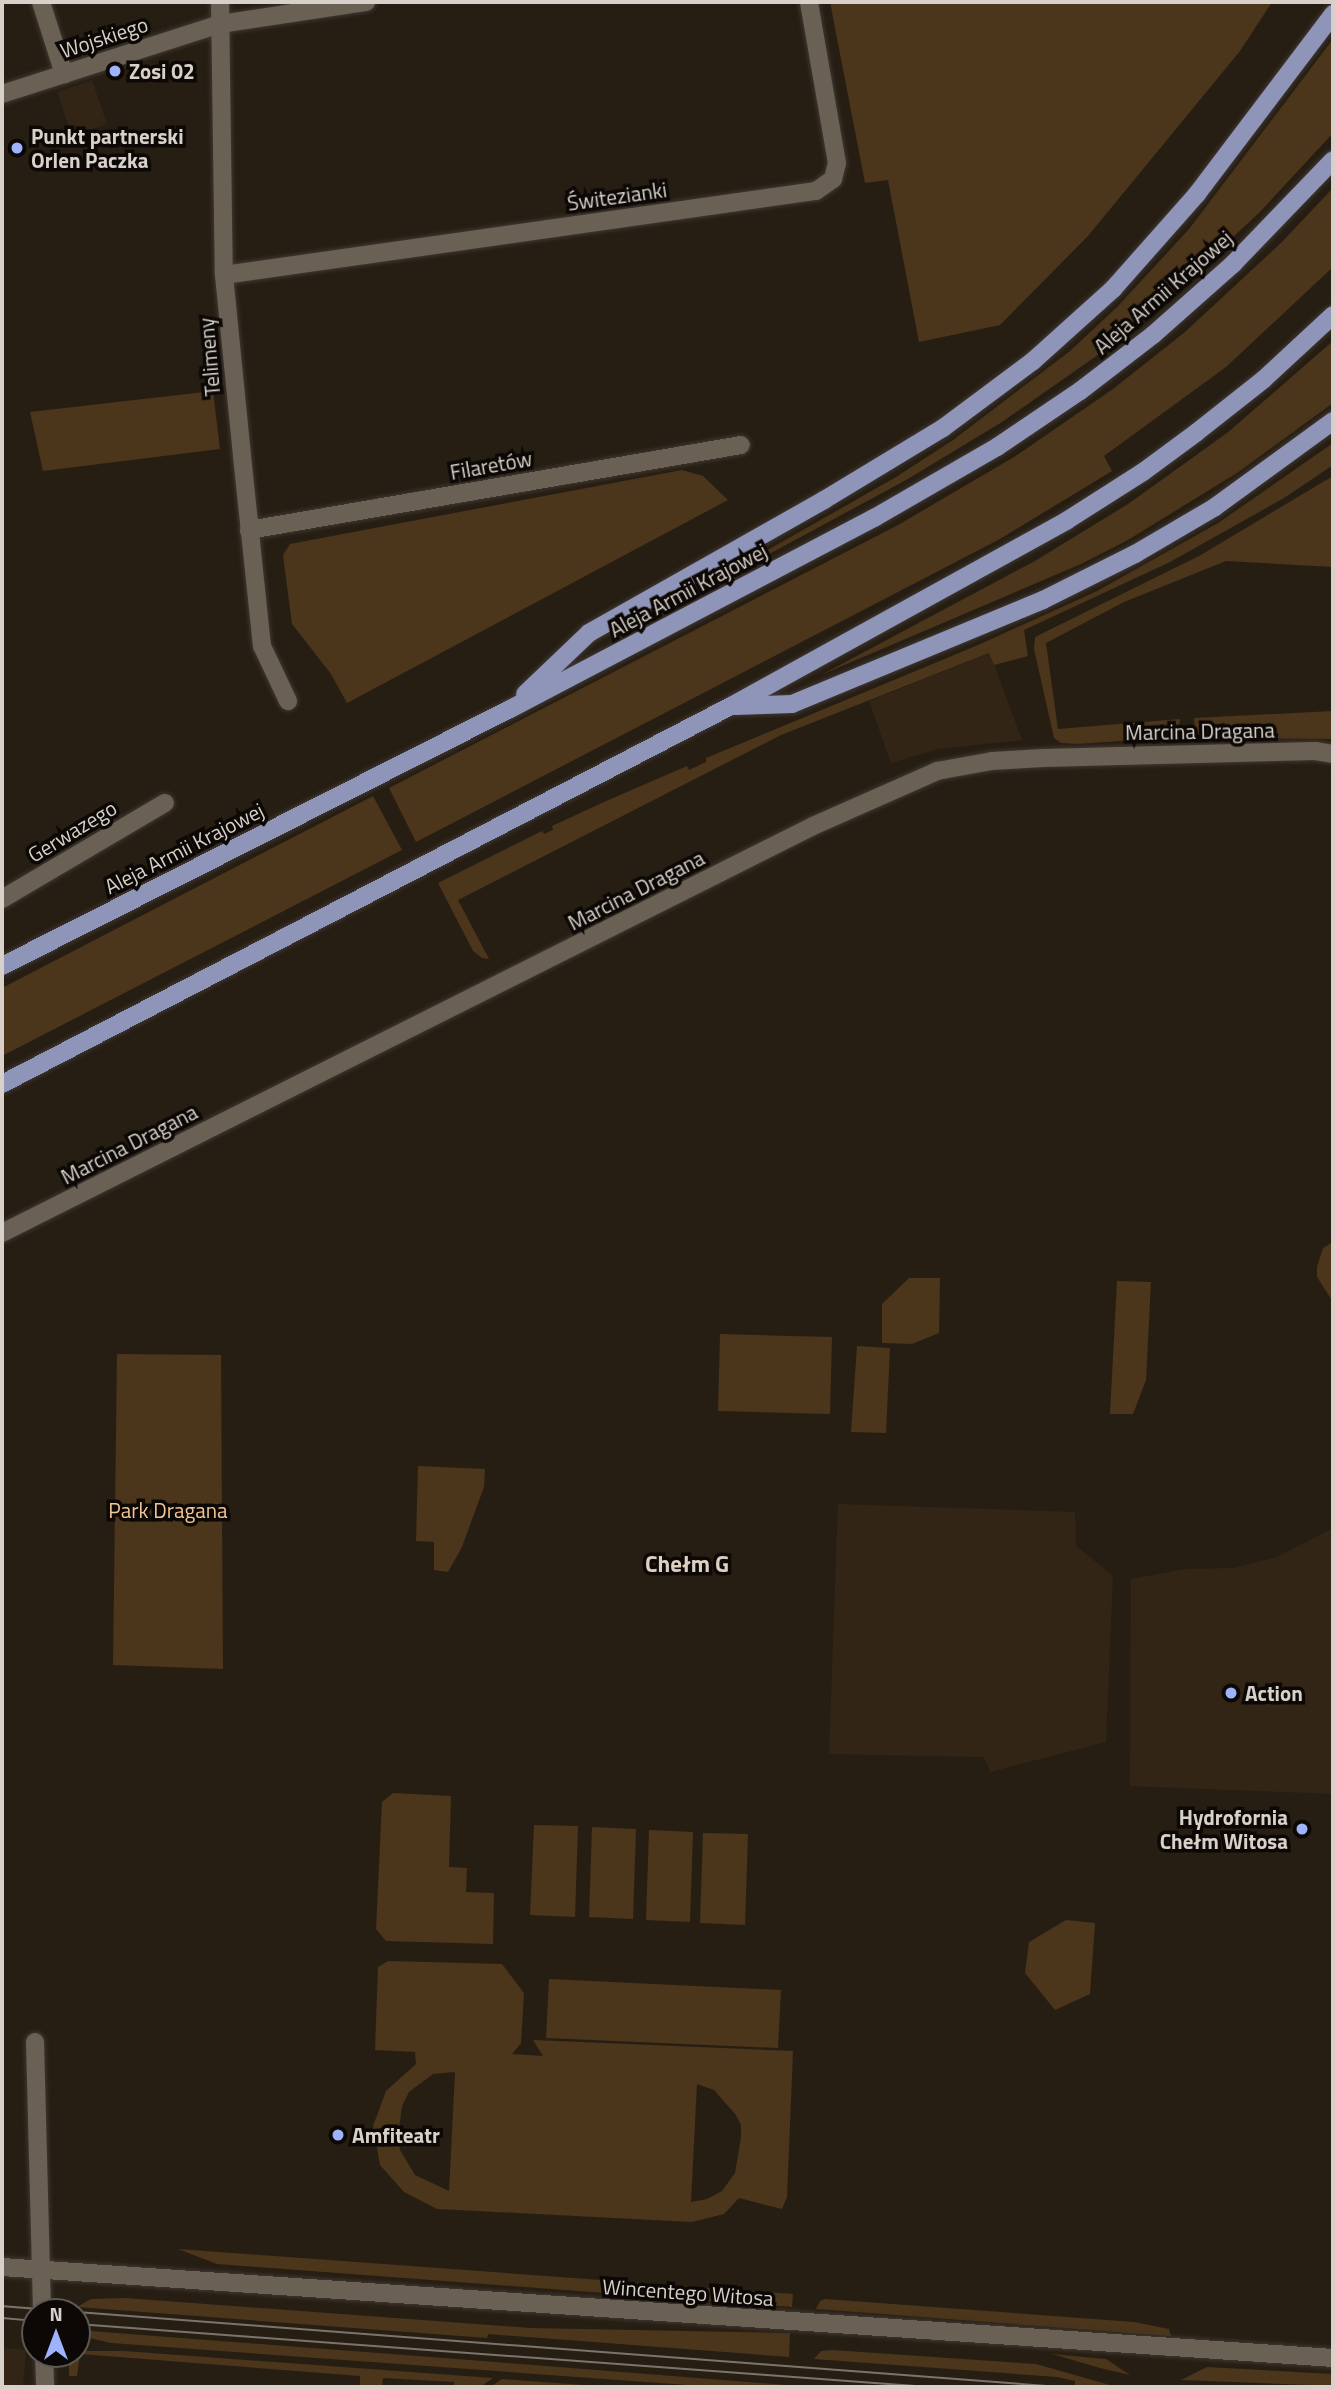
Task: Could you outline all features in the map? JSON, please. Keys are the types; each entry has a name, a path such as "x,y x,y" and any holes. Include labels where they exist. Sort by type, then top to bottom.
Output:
{"main road":[{"path":"510,709 589,633 824,500 943,428 1033,361 1113,289 1197,194 1333,14"},
{"name":"Aleja Armii Krajowej","path":"2,966 510,709 874,518 997,447 1080,391 1154,334 1243,254 1333,160"},
{"path":"2,1084 731,706 993,563 1143,472 1264,379 1333,315"},
{"path":"731,706 792,704 1043,600 1135,554 1215,507 1333,421"}],"street":[{"path":"41,2 64,74"},
{"name":"Telimeny","path":"220,2 225,275 249,530 262,646 288,701"},
{"name":"Wojskiego","path":"2,94 220,24 366,2"},
{"name":"Świtezianki","path":"225,275 816,191 833,179 838,163 809,2"},
{"name":"Filaretów","path":"249,530 741,445"},
{"name":"Marcina Dragana","path":"2,1233 813,826 937,771 1018,760 1315,751 1333,754"},
{"name":"Gerwazego","path":"2,899 165,803"},
{"path":"35,2042 41,2298"},
{"name":"Wincentego Witosa","path":"2,2267 1333,2358"},
{"path":"44,2368 45,2387"}],"shaded area":[{"path":"92,80 107,124 72,136 57,92"},
{"path":"990,653 1022,740 937,749 891,763 869,701"},
{"path":"838,1504 1075,1512 1076,1546 1113,1576 1106,1742 990,1772 984,1757 829,1754"},
{"path":"1333,1528 1333,1794 1130,1786 1131,1579 1186,1569 1233,1568 1277,1557"},
{"path":"2,2348 21,2350 21,2368 25,2368 23,2387 2,2387"}],"green space":[{"path":"830,2 1272,2 1240,51 1088,236 1000,325 919,342 888,180 865,183"},
{"path":"1333,39 1333,133 1259,213 1157,307 1102,352 1002,422 908,479 738,571 736,568 896,477 953,440 1070,351 1118,306 1189,229"},
{"path":"1333,188 1333,267 1226,367 1104,456 1112,471 1000,539 416,842 389,788 898,525 1014,457 1113,389 1185,332 1282,242"},
{"path":"1333,341 1333,403 1237,473 1128,540 1081,564 821,675 1035,561 1128,504 1227,433"},
{"path":"213,391 220,449 43,471 30,412"},
{"path":"1333,443 1333,465 1284,498 1170,562 1024,630 1028,656 994,665 989,653 781,735 458,900 489,959 482,958 473,951 438,883 542,831 544,834 553,830 552,826 604,802 687,766 689,770 706,762 706,758 978,645 1097,591 1218,523"},
{"path":"682,470 703,476 728,500 347,703 331,674 292,624 283,555 290,544"},
{"path":"1333,476 1333,567 1226,561 1124,602 1046,643 1058,729 1180,719 1178,737 1077,744 1061,743 1054,738 1034,649 1035,637 1199,556"},
{"path":"1333,711 1333,739 1207,738 1199,735 1194,718"},
{"path":"373,796 402,850 2,1056 2,988"},
{"path":"1333,1242 1333,1302 1317,1277 1317,1267 1323,1248"},
{"path":"909,1278 940,1278 939,1333 912,1344 882,1343 882,1304"},
{"path":"1117,1281 1151,1282 1146,1380 1133,1414 1110,1414"},
{"path":"720,1334 832,1337 830,1414 718,1411"},
{"path":"857,1346 890,1348 886,1433 851,1432"},
{"name":"Park Dragana","path":"117,1354 221,1355 223,1669 113,1665"},
{"path":"418,1466 485,1469 484,1487 462,1547 448,1572 434,1570 434,1542 416,1541"},
{"path":"393,1793 451,1796 449,1867 467,1868 466,1892 494,1893 493,1944 386,1941 376,1929 382,1802"},
{"path":"534,1825 578,1826 575,1917 530,1915"},
{"path":"592,1827 636,1829 633,1919 589,1917"},
{"path":"649,1830 693,1832 690,1922 646,1920"},
{"path":"703,1833 748,1834 745,1925 700,1923"},
{"path":"1066,1920 1095,1923 1090,1994 1055,2010 1025,1973 1029,1942"},
{"path":"388,1961 502,1964 524,1993 521,2043 512,2054 543,2056 533,2040 793,2051 787,2197 782,2209 739,2198 724,2214 692,2222 437,2209 404,2192 380,2165 373,2126 386,2091 416,2064 415,2052 375,2050 378,1967","holes":["455,2073 449,2191 415,2175 400,2150 398,2137 402,2106 409,2092 433,2074","697,2084 714,2090 736,2115 741,2125 741,2137 735,2173 722,2191 707,2199 691,2202"]},
{"path":"549,1979 781,1990 778,2048 546,2038"},
{"path":"178,2249 793,2294 792,2307 217,2264"},
{"path":"125,2298 530,2328 790,2333 789,2357 488,2334 487,2338 91,2308 91,2299"},
{"path":"825,2299 1134,2322 1169,2329 1171,2336 816,2309 820,2301"},
{"path":"91,2331 787,2385 715,2387 111,2343 91,2338"},
{"path":"91,2351 124,2351 493,2378 480,2387 454,2387 454,2382 383,2378 382,2387 360,2387 360,2376 91,2355"},
{"path":"821,2351 1036,2364 1117,2387 1075,2385 1075,2381 1057,2377 814,2359"},
{"path":"1052,2354 1106,2359 1130,2375 1100,2368"},
{"path":"1207,2367 1333,2374 1333,2386 1181,2380"},
{"path":"69,2368 78,2368 77,2376 69,2376"},
{"path":"502,2379 613,2387 490,2387"}],"tram line":[{"path":"2,2306 21,2308"},
{"path":"91,2313 1060,2387"},
{"path":"2,2318 21,2320"},
{"path":"91,2325 929,2387"}],"place":[{"name":"Zosi 02","path":"115,71"},
{"name":"Punkt partnerski Orlen Paczka","path":"17,148"},
{"name":"Action","path":"1231,1693"},
{"name":"Hydrofornia Chełm Witosa","path":"1302,1829"},
{"name":"Amfiteatr","path":"338,2135"}],"district":[{"name":"Chełm G","path":"687,1564"}]}
